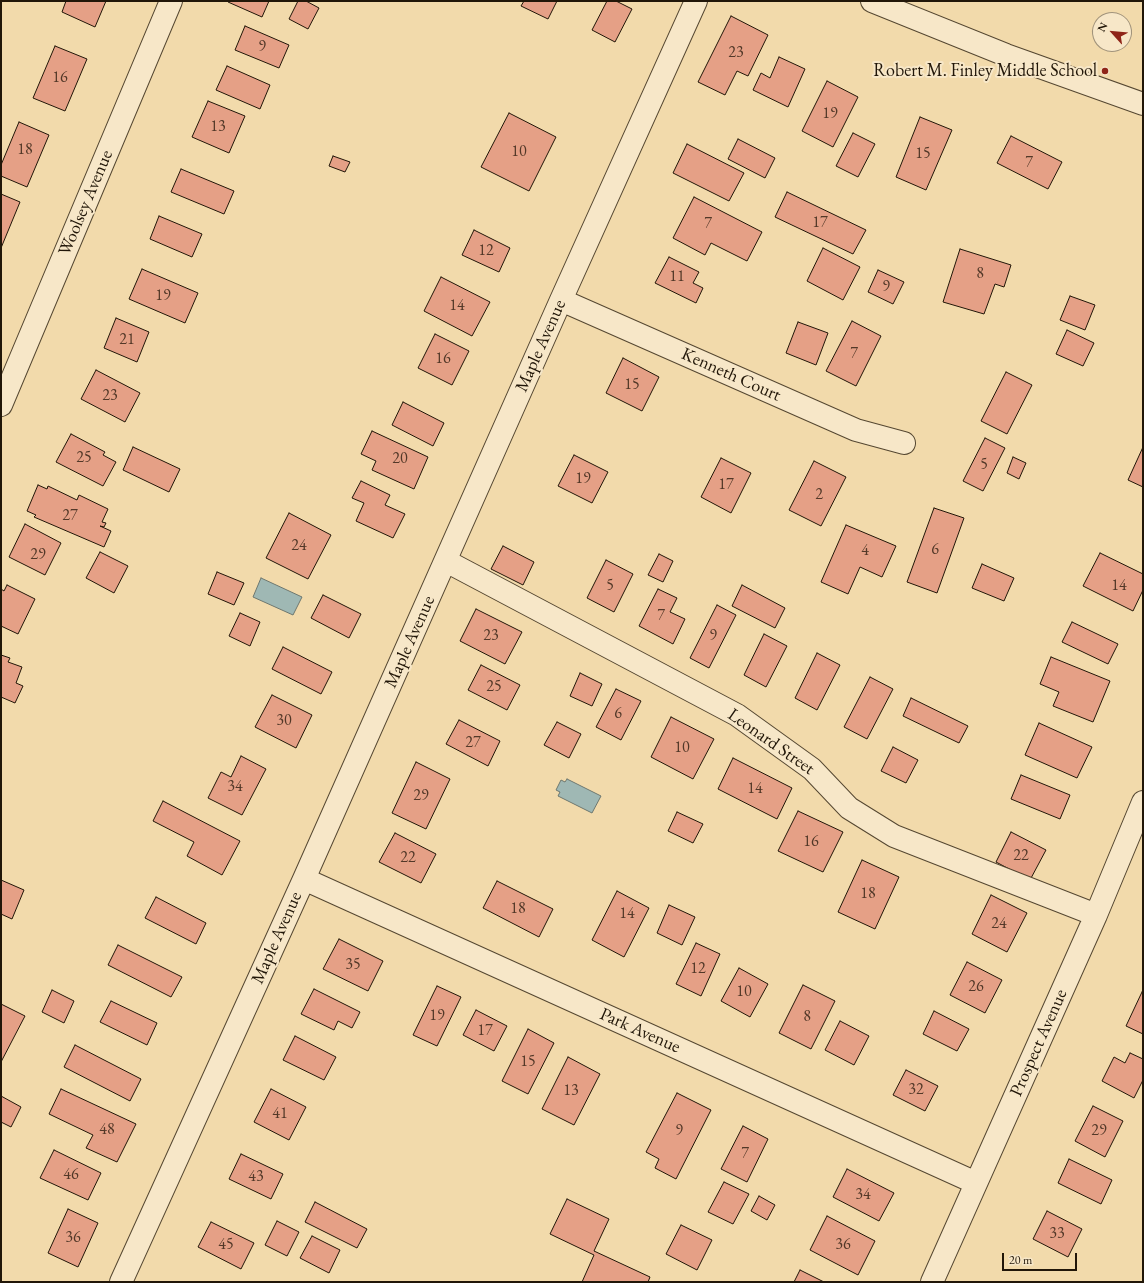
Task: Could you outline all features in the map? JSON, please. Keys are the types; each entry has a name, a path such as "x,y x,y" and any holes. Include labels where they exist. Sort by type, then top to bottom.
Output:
{"street":[{"name":"Woolsey Avenue","path":"2,398 171,1"},
{"name":"Maple Avenue","path":"121,1282 304,880 561,300 696,1"},
{"path":"872,1 1006,55 1143,104"},
{"name":"Kenneth Court","path":"561,300 856,430 904,443"},
{"name":"Leonard Street","path":"446,561 737,715 812,768 849,808 894,836 1096,916"},
{"name":"Prospect Avenue","path":"932,1282 1096,916 1143,802"},
{"name":"Park Avenue","path":"304,880 976,1183"}],"water":[{"path":"261,578 302,597 293,615 253,597"},
{"path":"567,779 601,796 592,813 558,796 560,792 556,790 561,780 565,782"}],"building":[{"path":"66,1 106,1 95,27 62,12"},
{"path":"228,1 269,1 262,17"},
{"path":"298,1 306,1 319,8 308,29 289,19"},
{"path":"524,1 557,1 548,19 521,6"},
{"path":"607,1 616,1 632,9 615,42 592,30"},
{"path":"731,16 768,35 748,76 737,71 725,95 698,82"},
{"path":"245,26 289,45 279,68 235,50"},
{"path":"55,46 87,59 65,111 33,98"},
{"path":"779,57 805,69 788,107 753,90 761,73 770,78"},
{"path":"227,66 270,85 260,109 216,90"},
{"path":"827,81 858,97 833,147 802,131"},
{"path":"208,101 245,116 229,153 192,137"},
{"path":"509,113 556,137 529,191 481,167"},
{"path":"920,117 952,130 926,190 896,177"},
{"path":"19,122 49,135 27,187 1,176 1,165"},
{"path":"853,133 875,144 858,177 836,166"},
{"path":"1011,136 1062,162 1048,189 997,163"},
{"path":"738,139 775,158 765,178 728,159"},
{"path":"687,144 744,173 729,201 673,173"},
{"path":"333,156 350,162 345,172 329,166"},
{"path":"181,169 234,191 224,214 171,192"},
{"path":"787,192 866,230 853,254 775,217"},
{"path":"1,194 20,202 1,248"},
{"path":"694,197 762,232 747,261 711,243 705,255 673,238"},
{"path":"159,216 202,234 192,257 150,239"},
{"path":"474,230 510,248 499,272 462,255"},
{"path":"823,248 860,267 843,300 807,281"},
{"path":"960,249 1011,265 1004,287 995,284 984,314 943,302"},
{"path":"669,257 699,272 693,283 703,288 696,303 655,283"},
{"path":"142,269 198,293 185,323 129,299"},
{"path":"878,270 904,282 893,304 868,292"},
{"path":"441,277 490,302 472,336 424,311"},
{"path":"1070,296 1095,305 1085,330 1060,320"},
{"path":"116,318 149,332 137,362 104,348"},
{"path":"852,321 881,336 856,386 826,371"},
{"path":"798,322 828,333 816,365 786,353"},
{"path":"1067,330 1094,343 1083,366 1056,354"},
{"path":"435,334 469,351 452,385 418,368"},
{"path":"623,358 659,377 642,411 606,393"},
{"path":"96,370 140,393 125,422 81,399"},
{"path":"1006,372 1032,385 1007,434 981,421"},
{"path":"403,402 444,423 433,446 392,425"},
{"path":"372,431 428,457 414,489 372,470 376,461 361,454"},
{"path":"71,434 105,452 103,455 116,462 103,486 56,462"},
{"path":"985,438 1005,448 983,491 963,481"},
{"path":"133,447 180,469 169,492 123,470"},
{"path":"1143,447 1143,487 1128,480"},
{"path":"574,455 608,472 592,503 558,486"},
{"path":"1013,457 1026,463 1019,479 1007,473"},
{"path":"721,458 751,473 731,513 701,497"},
{"path":"814,461 846,477 821,526 789,510"},
{"path":"361,481 390,495 385,505 405,514 393,538 356,521 364,503 352,498"},
{"path":"38,485 47,489 48,486 77,500 79,495 108,509 102,522 106,523 104,527 100,526 111,531 104,547 34,517 36,515 27,511"},
{"path":"934,508 964,518 937,593 907,582"},
{"path":"289,513 331,535 308,579 266,558"},
{"path":"25,524 61,543 45,575 9,557"},
{"path":"846,525 896,546 882,577 860,567 848,594 821,582"},
{"path":"503,546 534,562 523,585 491,569"},
{"path":"100,552 128,566 114,593 86,578"},
{"path":"1100,553 1143,574 1143,590 1133,611 1083,586"},
{"path":"659,554 673,561 663,582 648,575"},
{"path":"606,560 633,574 614,612 587,598"},
{"path":"982,564 1014,578 1004,601 972,588"},
{"path":"217,572 244,583 234,605 208,594"},
{"path":"7,585 35,599 18,634 1,626 1,589 4,591"},
{"path":"742,585 785,608 775,628 732,606"},
{"path":"658,589 677,598 670,612 685,619 673,644 639,626"},
{"path":"323,595 361,614 349,638 311,618"},
{"path":"717,605 736,615 709,668 690,658"},
{"path":"476,609 522,632 505,664 460,641"},
{"path":"240,613 260,622 250,646 229,636"},
{"path":"1072,622 1118,644 1108,664 1062,642"},
{"path":"764,634 787,646 766,687 744,675"},
{"path":"283,647 332,672 321,694 272,669"},
{"path":"817,653 840,665 817,710 795,698"},
{"path":"1,655 10,658 8,662 22,667 16,683 23,686 15,703 1,697"},
{"path":"1051,657 1110,681 1093,722 1053,706 1059,692 1040,684"},
{"path":"481,665 520,685 507,710 468,690"},
{"path":"580,673 602,684 592,706 570,696"},
{"path":"870,677 893,689 867,739 844,727"},
{"path":"616,689 641,701 621,740 596,727"},
{"path":"272,695 312,715 296,748 255,727"},
{"path":"911,698 968,726 959,743 903,716"},
{"path":"671,717 714,739 693,779 651,757"},
{"path":"459,720 500,741 488,766 446,744"},
{"path":"557,722 581,734 569,758 544,745"},
{"path":"1039,723 1092,747 1077,778 1025,755"},
{"path":"893,747 918,760 906,783 881,771"},
{"path":"241,756 266,769 242,815 208,798 221,772 231,777"},
{"path":"733,758 792,788 777,819 718,789"},
{"path":"416,762 450,779 426,829 392,813"},
{"path":"1021,775 1070,795 1060,819 1011,799"},
{"path":"163,801 240,841 222,875 187,856 194,842 153,821"},
{"path":"798,811 843,832 823,872 778,851"},
{"path":"677,812 703,824 693,843 668,831"},
{"path":"1011,832 1046,850 1030,880 996,862"},
{"path":"395,833 436,854 421,883 379,862"},
{"path":"862,860 899,877 875,929 838,912"},
{"path":"1,880 24,890 12,919 1,914"},
{"path":"497,881 553,909 539,937 483,908"},
{"path":"617,891 649,908 624,957 592,940"},
{"path":"991,895 1027,913 1007,952 972,934"},
{"path":"156,897 206,923 196,944 145,918"},
{"path":"669,905 695,917 682,945 657,933"},
{"path":"339,939 383,961 368,991 323,969"},
{"path":"696,943 720,954 701,996 676,984"},
{"path":"118,945 182,977 171,997 108,965"},
{"path":"967,962 1002,980 985,1013 950,995"},
{"path":"739,968 768,984 750,1017 721,1001"},
{"path":"803,985 835,1001 811,1049 779,1033"},
{"path":"437,986 461,997 437,1046 413,1035"},
{"path":"314,989 360,1012 352,1028 338,1021 334,1030 301,1014"},
{"path":"52,990 74,1001 64,1023 42,1012"},
{"path":"1142,992 1143,993 1143,1034 1126,1026"},
{"path":"111,1001 157,1023 147,1045 100,1022"},
{"path":"1,1004 25,1016 1,1062"},
{"path":"476,1010 507,1026 494,1051 463,1035"},
{"path":"934,1011 969,1029 957,1051 923,1034"},
{"path":"840,1021 869,1036 854,1065 825,1050"},
{"path":"528,1029 554,1043 528,1094 502,1081"},
{"path":"295,1036 336,1057 324,1080 283,1060"},
{"path":"75,1045 141,1079 130,1101 64,1067"},
{"path":"1130,1053 1143,1059 1143,1080 1134,1098 1102,1081 1114,1057 1125,1063"},
{"path":"568,1057 600,1074 574,1125 542,1109"},
{"path":"906,1070 938,1086 925,1111 893,1095"},
{"path":"61,1089 136,1124 117,1162 86,1148 93,1135 49,1114"},
{"path":"271,1089 306,1107 289,1140 254,1122"},
{"path":"677,1093 711,1110 676,1179 655,1168 659,1159 646,1152"},
{"path":"1,1096 21,1107 11,1127 1,1122"},
{"path":"1093,1106 1123,1121 1105,1157 1075,1141"},
{"path":"743,1126 768,1139 747,1182 721,1169"},
{"path":"54,1150 101,1173 88,1200 40,1178"},
{"path":"241,1154 283,1174 271,1199 229,1179"},
{"path":"1069,1159 1112,1180 1101,1204 1058,1183"},
{"path":"847,1169 894,1193 879,1221 833,1197"},
{"path":"724,1182 749,1194 733,1224 708,1212"},
{"path":"759,1196 775,1205 767,1220 751,1211"},
{"path":"567,1199 609,1219 594,1251 650,1277 648,1282 582,1282 594,1255 550,1234"},
{"path":"315,1202 367,1229 357,1248 305,1222"},
{"path":"68,1209 98,1223 78,1267 48,1253"},
{"path":"1047,1211 1082,1229 1068,1257 1033,1239"},
{"path":"827,1216 875,1241 858,1275 810,1250"},
{"path":"277,1221 299,1232 287,1256 265,1245"},
{"path":"211,1222 254,1243 241,1269 198,1247"},
{"path":"681,1225 712,1240 697,1270 666,1254"},
{"path":"312,1236 340,1250 329,1273 300,1258"},
{"path":"800,1270 824,1282 794,1282"}],"place":[{"name":"Robert M. Finley Middle School","path":"1105,71"}]}
